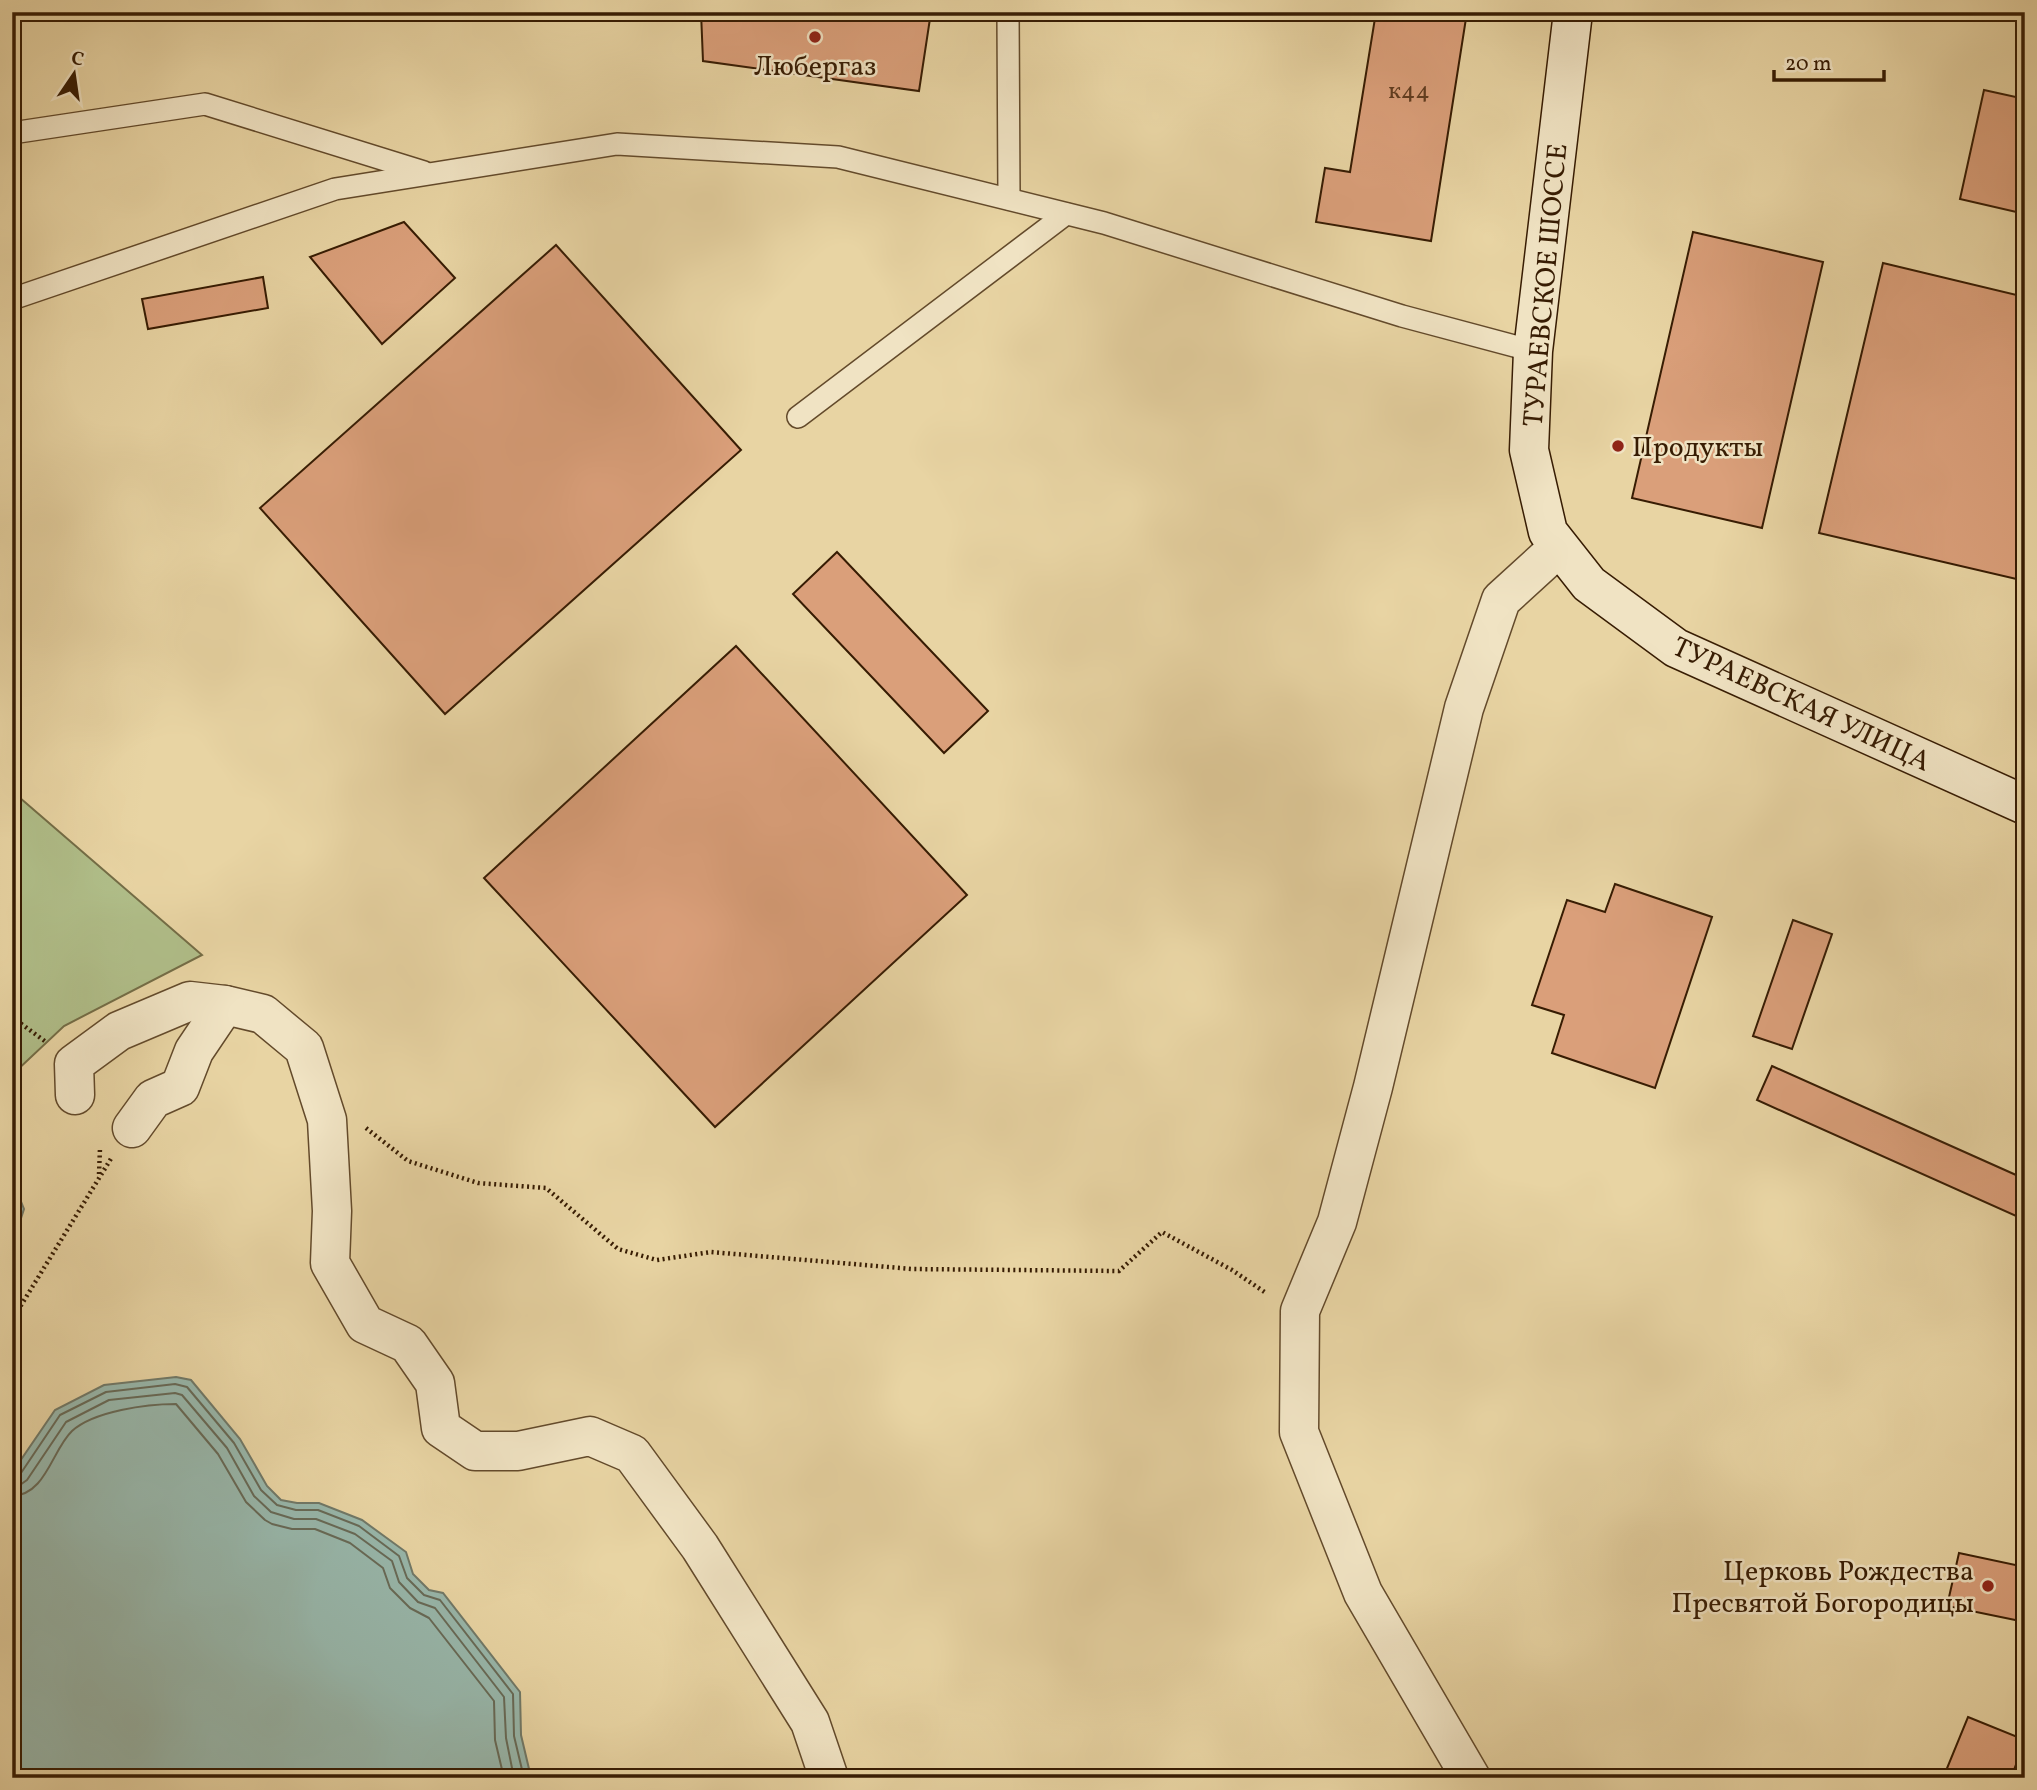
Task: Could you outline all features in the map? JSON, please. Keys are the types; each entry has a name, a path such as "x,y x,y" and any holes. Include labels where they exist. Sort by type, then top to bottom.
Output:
{"street":[{"name":"ТУРАЕВСКОЕ ШОССЕ","path":"1573,12 1532,351 1529,450 1548,531 1589,583"},
{"path":"1471,1778 1363,1593 1299,1432 1300,1311 1337,1222 1373,1087 1464,708 1501,600 1559,547"},
{"name":"ТУРАЕВСКАЯ УЛИЦА","path":"1589,583 1676,648 2025,805"},
{"path":"75,1095 74,1064 119,1031 190,1000 263,1014 304,1048 327,1120 332,1211 330,1263 365,1324 408,1344 435,1383 441,1428 475,1451 518,1451 590,1436 632,1454 700,1547 810,1722 829,1778"},
{"path":"132,1128 153,1099 180,1087 194,1051 225,1005"}],"lane":[{"path":"1008,12 1009,200"},
{"path":"12,132 205,104 429,173"},
{"path":"12,299 335,188 617,144 838,157 1104,223 1402,316 1532,351"},
{"path":"798,417 1066,214"}],"path":[{"path":"327,1120 355,1119 408,1161 478,1183 546,1188 618,1249 657,1260 711,1252 912,1269 1119,1271 1163,1232 1232,1270 1273,1298 1300,1311"},
{"path":"12,1320 99,1175 132,1128"}],"green space":[{"path":"12,791 202,955 64,1026 12,1075"}],"water":[{"path":"12,1179 24,1209 12,1246"},
{"path":"176,1377 191,1380 240,1439 267,1486 281,1500 319,1503 362,1520 406,1552 413,1574 429,1590 443,1593 520,1692 521,1735 533,1778 12,1778 12,1477 16,1467 55,1410 104,1385"}],"building":[{"name":"Любергаз","path":"701,12 931,12 919,91 703,61"},
{"path":"1376,12 1467,12 1431,241 1316,222 1325,168 1350,172"},
{"path":"1984,90 2025,99 2025,214 1960,199"},
{"path":"404,222 455,278 382,344 310,257"},
{"path":"1693,232 1823,262 1762,528 1632,498"},
{"path":"556,245 741,450 445,714 260,508"},
{"path":"1883,263 2025,297 2025,581 1819,533"},
{"path":"263,277 268,308 148,329 142,299"},
{"path":"837,552 988,711 944,753 793,594"},
{"path":"736,646 967,895 715,1127 484,878"},
{"path":"1615,884 1712,917 1655,1088 1552,1053 1564,1015 1532,1005 1567,900 1605,912"},
{"path":"1793,920 1832,934 1792,1049 1753,1036"},
{"path":"1772,1066 2025,1179 2025,1220 1757,1100"},
{"name":"Церковь Рождества Пресвятой Богородицы","path":"1959,1553 2025,1567 2025,1622 1947,1606"},
{"path":"1968,1717 2025,1740 2011,1778 1943,1778"}],"place":[{"name":"Любергаз","path":"815,37"},
{"name":"Продукты","path":"1618,446"},
{"name":"Церковь Рождества Пресвятой Богородицы","path":"1988,1586"}]}
